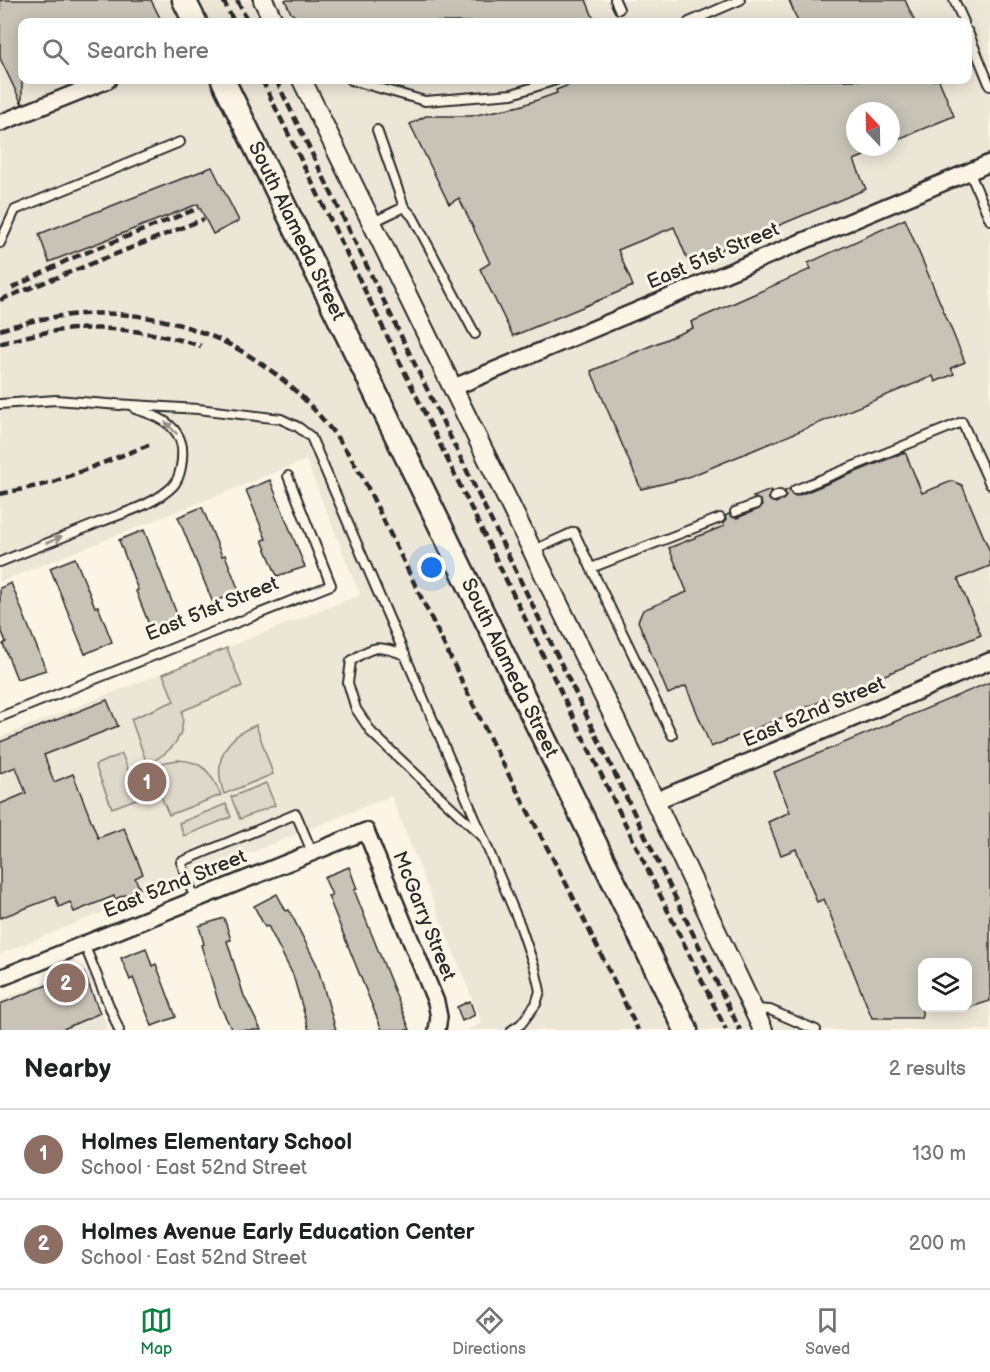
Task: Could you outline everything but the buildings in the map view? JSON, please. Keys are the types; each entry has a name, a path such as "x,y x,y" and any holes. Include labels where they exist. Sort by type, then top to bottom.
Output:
{"main road":[{"path":"184,0 193,18"},
{"name":"South Alameda Street","path":"225,84 686,1030"}],"street":[{"path":"263,0 272,18"},
{"path":"0,123 98,84"},
{"path":"304,84 655,801 763,1030"},
{"name":"East 51st Street","path":"452,388 990,163"},
{"name":"East 52nd Street","path":"655,801 990,661"},
{"name":"East 52nd Street","path":"0,978 366,831"},
{"name":"McGarry Street","path":"366,831 436,1002 438,1024"}],"lane":[{"path":"615,0 619,9"},
{"path":"698,18 740,0"},
{"path":"954,0 962,18"},
{"path":"972,42 990,86"},
{"path":"365,84 425,101 512,94 543,84"},
{"path":"377,130 404,207 413,217 475,334"},
{"path":"0,243 15,210 180,141"},
{"path":"969,171 990,220"},
{"path":"372,222 404,207"},
{"path":"0,404 56,400 198,409 281,419 298,427 311,437 483,837 520,925 535,969 540,991 532,1011 521,1024 512,1030"},
{"path":"0,562 142,505 162,496 175,484 182,460 179,436 170,424 157,416 116,404"},
{"path":"795,489 962,422 990,484"},
{"name":"East 51st Street","path":"0,717 331,585 288,476"},
{"path":"735,512 756,504"},
{"path":"591,568 720,518"},
{"path":"532,551 574,532 672,735"},
{"path":"405,656 388,648 368,649 351,661 348,683 356,709 372,734 483,837"},
{"path":"195,899 181,862 296,814 312,852"},
{"path":"84,944 119,1030"},
{"path":"753,1009 770,1010 816,1030"}],"shaded area":[{"path":"0,0 990,0 990,1030 467,1030 482,1023 391,796 0,954 0,737 360,595 306,460 0,582"},
{"path":"227,648 242,686 182,711 182,729 175,744 147,764 131,719 174,701 163,674"},
{"path":"256,725 273,774 224,794 220,771 224,752 236,736"},
{"path":"122,754 139,798 112,808 95,765"},
{"path":"178,760 194,763 206,770 221,795 169,815 149,768"},
{"path":"266,783 275,805 240,819 231,797"},
{"path":"226,804 231,817 184,836 179,823"},
{"path":"83,967 109,1030 0,1030 0,1000"}],"railway":[{"path":"223,0 232,18"},
{"path":"237,0 246,18"},
{"path":"264,84 726,1030"},
{"path":"278,84 740,1030"},
{"path":"12,288 70,259 199,208"},
{"path":"0,300 204,219"},
{"path":"0,330 55,317 109,314 161,320 210,335 255,359 296,391 332,431 363,478 492,743 571,893 638,1030"},
{"path":"0,344 51,332 100,329 150,334 201,346"},
{"path":"0,494 51,483 149,445"}],"place":[{"name":"Holmes Elementary School","path":"147,782"},
{"name":"Holmes Avenue Early Education Center","path":"66,983"}]}
